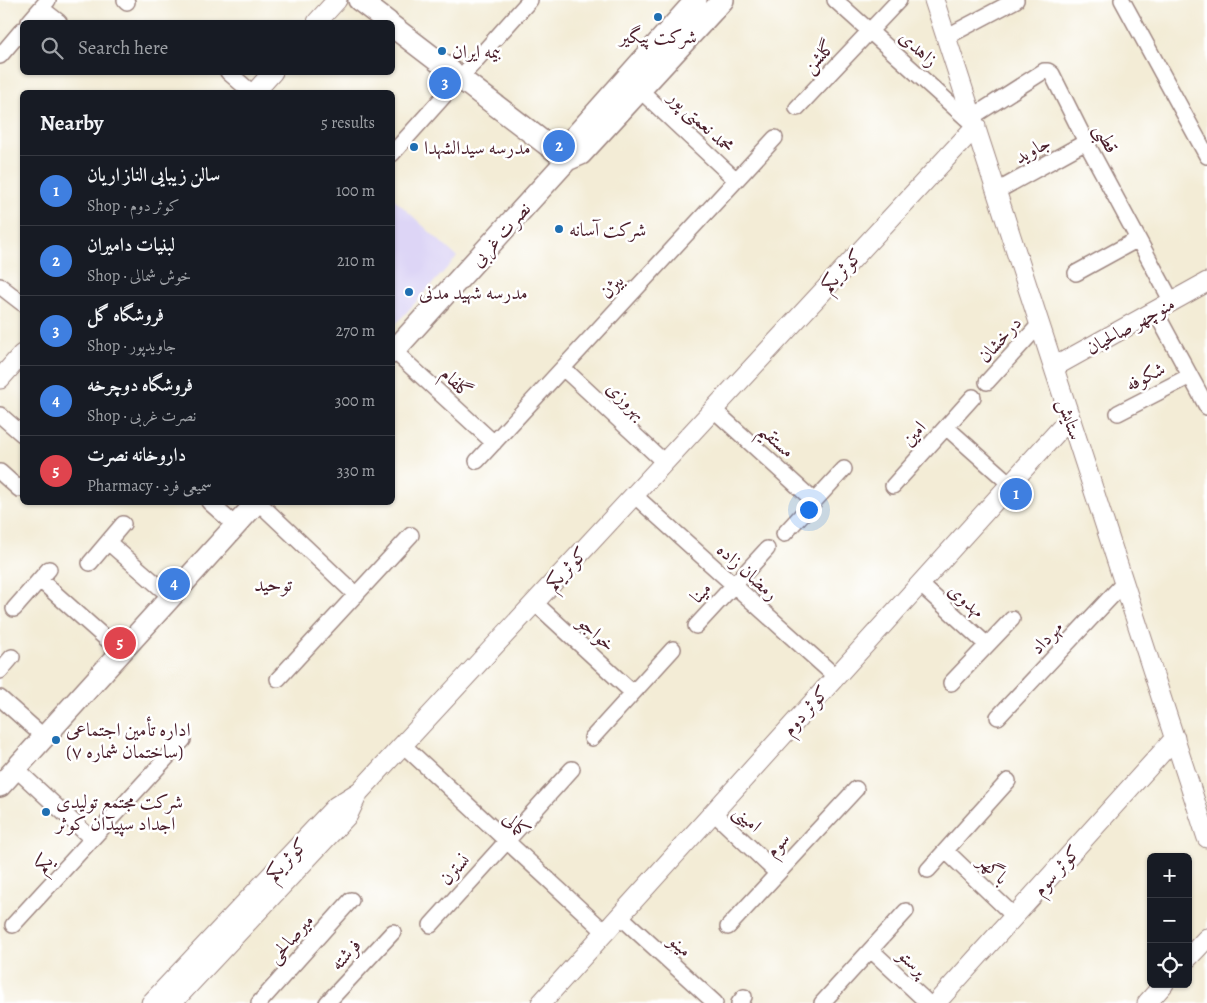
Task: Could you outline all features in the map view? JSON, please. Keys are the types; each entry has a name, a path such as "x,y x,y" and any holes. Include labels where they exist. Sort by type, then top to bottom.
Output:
{"main road":[{"path":"359,0 385,20"},
{"name":"نصرت غربی","path":"567,160 570,143 696,0"},
{"name":"نصرت غربی","path":"395,350 567,160 581,154 722,0"},
{"path":"395,28 567,160"},
{"path":"5,779 254,505"}],"street":[{"path":"319,20 337,0"},
{"path":"395,151 530,0"},
{"name":"زاهدی","path":"835,0 974,121"},
{"name":"گلشن","path":"797,108 899,0"},
{"name":"ستایش","path":"934,0 1207,838"},
{"path":"946,37 1016,0"},
{"path":"1122,0 1207,156"},
{"path":"30,20 44,4 57,20"},
{"path":"0,56 20,32"},
{"name":"قطبی","path":"974,121 1044,71 1052,74 1138,239 1190,376 1206,405"},
{"path":"231,75 249,90"},
{"path":"257,90 270,75"},
{"name":"محمد نعمتی پور","path":"641,90 736,180"},
{"name":"کوثر یکم","path":"151,1003 336,806 360,791 634,495 974,121"},
{"name":"بیژن","path":"477,461 775,138"},
{"name":"جاوید","path":"997,191 1086,142"},
{"path":"1076,272 1138,239"},
{"name":"منوچهر صالحیان","path":"1054,367 1207,282"},
{"path":"0,286 20,301"},
{"name":"درخشان","path":"987,382 1040,324"},
{"name":"گلفام","path":"395,354 494,443"},
{"path":"0,380 20,356"},
{"name":"بهروزی","path":"563,368 664,462"},
{"name":"شکوفه","path":"1118,413 1190,376"},
{"path":"946,427 973,397"},
{"name":"مستقیم","path":"712,409 814,501"},
{"path":"0,415 20,432"},
{"name":"کوثر دوم","path":"540,1003 1070,418"},
{"name":"امین","path":"893,486 946,427 1010,484"},
{"path":"784,534 844,469"},
{"path":"0,472 20,489"},
{"name":"رمضان زاده","path":"634,495 836,677"},
{"path":"213,505 236,526"},
{"path":"260,505 356,595"},
{"path":"90,563 123,524"},
{"path":"278,679 411,535"},
{"path":"108,542 171,598"},
{"name":"مینا","path":"696,626 767,549"},
{"path":"14,610 44,575 121,652"},
{"name":"مهدوی","path":"920,584 987,645"},
{"name":"مهرداد","path":"998,718 1124,584"},
{"name":"خواجو","path":"534,602 634,693"},
{"name":"مهدوی","path":"951,683 1012,619"},
{"path":"592,738 673,650"},
{"path":"0,671 12,657"},
{"path":"0,698 44,737"},
{"name":"کوثر سوم","path":"936,1003 1175,738"},
{"name":"یکم","path":"13,925 183,740"},
{"name":"کمالی","path":"402,745 605,932"},
{"name":"نسترن","path":"431,925 572,769"},
{"path":"5,779 92,838"},
{"path":"928,870 1008,781"},
{"name":"سوم","path":"728,926 856,789"},
{"path":"172,1003 348,815 360,791"},
{"name":"امینی","path":"713,812 777,873"},
{"name":"باگهر","path":"946,851 1014,916"},
{"name":"میرصالحی","path":"259,1003 351,900"},
{"name":"پرستو","path":"822,1003 906,911"},
{"name":"مینو","path":"620,916 715,1003"},
{"name":"فرشته","path":"327,1003 393,932"},
{"path":"1192,954 1207,938"},
{"name":"پرستو","path":"871,950 928,1003"},
{"path":"1147,1003 1160,988"}],"shaded area":[{"name":"مدرسه شهید مدنی","path":"395,200 457,257 395,325"}],"place":[{"name":"شرکت پیگیر","path":"658,17"},
{"name":"بیمه ایران","path":"442,51"},
{"name":"فروشگاه گل","path":"445,83"},
{"name":"لبنیات دامیران","path":"559,146"},
{"name":"مدرسه سیدالشهدا","path":"414,147"},
{"name":"شرکت آسانه","path":"559,229"},
{"name":"مدرسه شهید مدنی","path":"409,292"},
{"name":"سالن زیبایی الناز اریان","path":"1016,494"},
{"name":"فروشگاه دوچرخه","path":"174,584"},
{"name":"داروخانه نصرت","path":"120,643"},
{"name":"اداره تأمین اجتماعی (ساختمان شماره ۷)","path":"56,740"},
{"name":"شرکت مجتمع تولیدی اجداد سپیدان کوثر","path":"46,812"}],"district":[{"name":"توحید","path":"273,584"}]}
